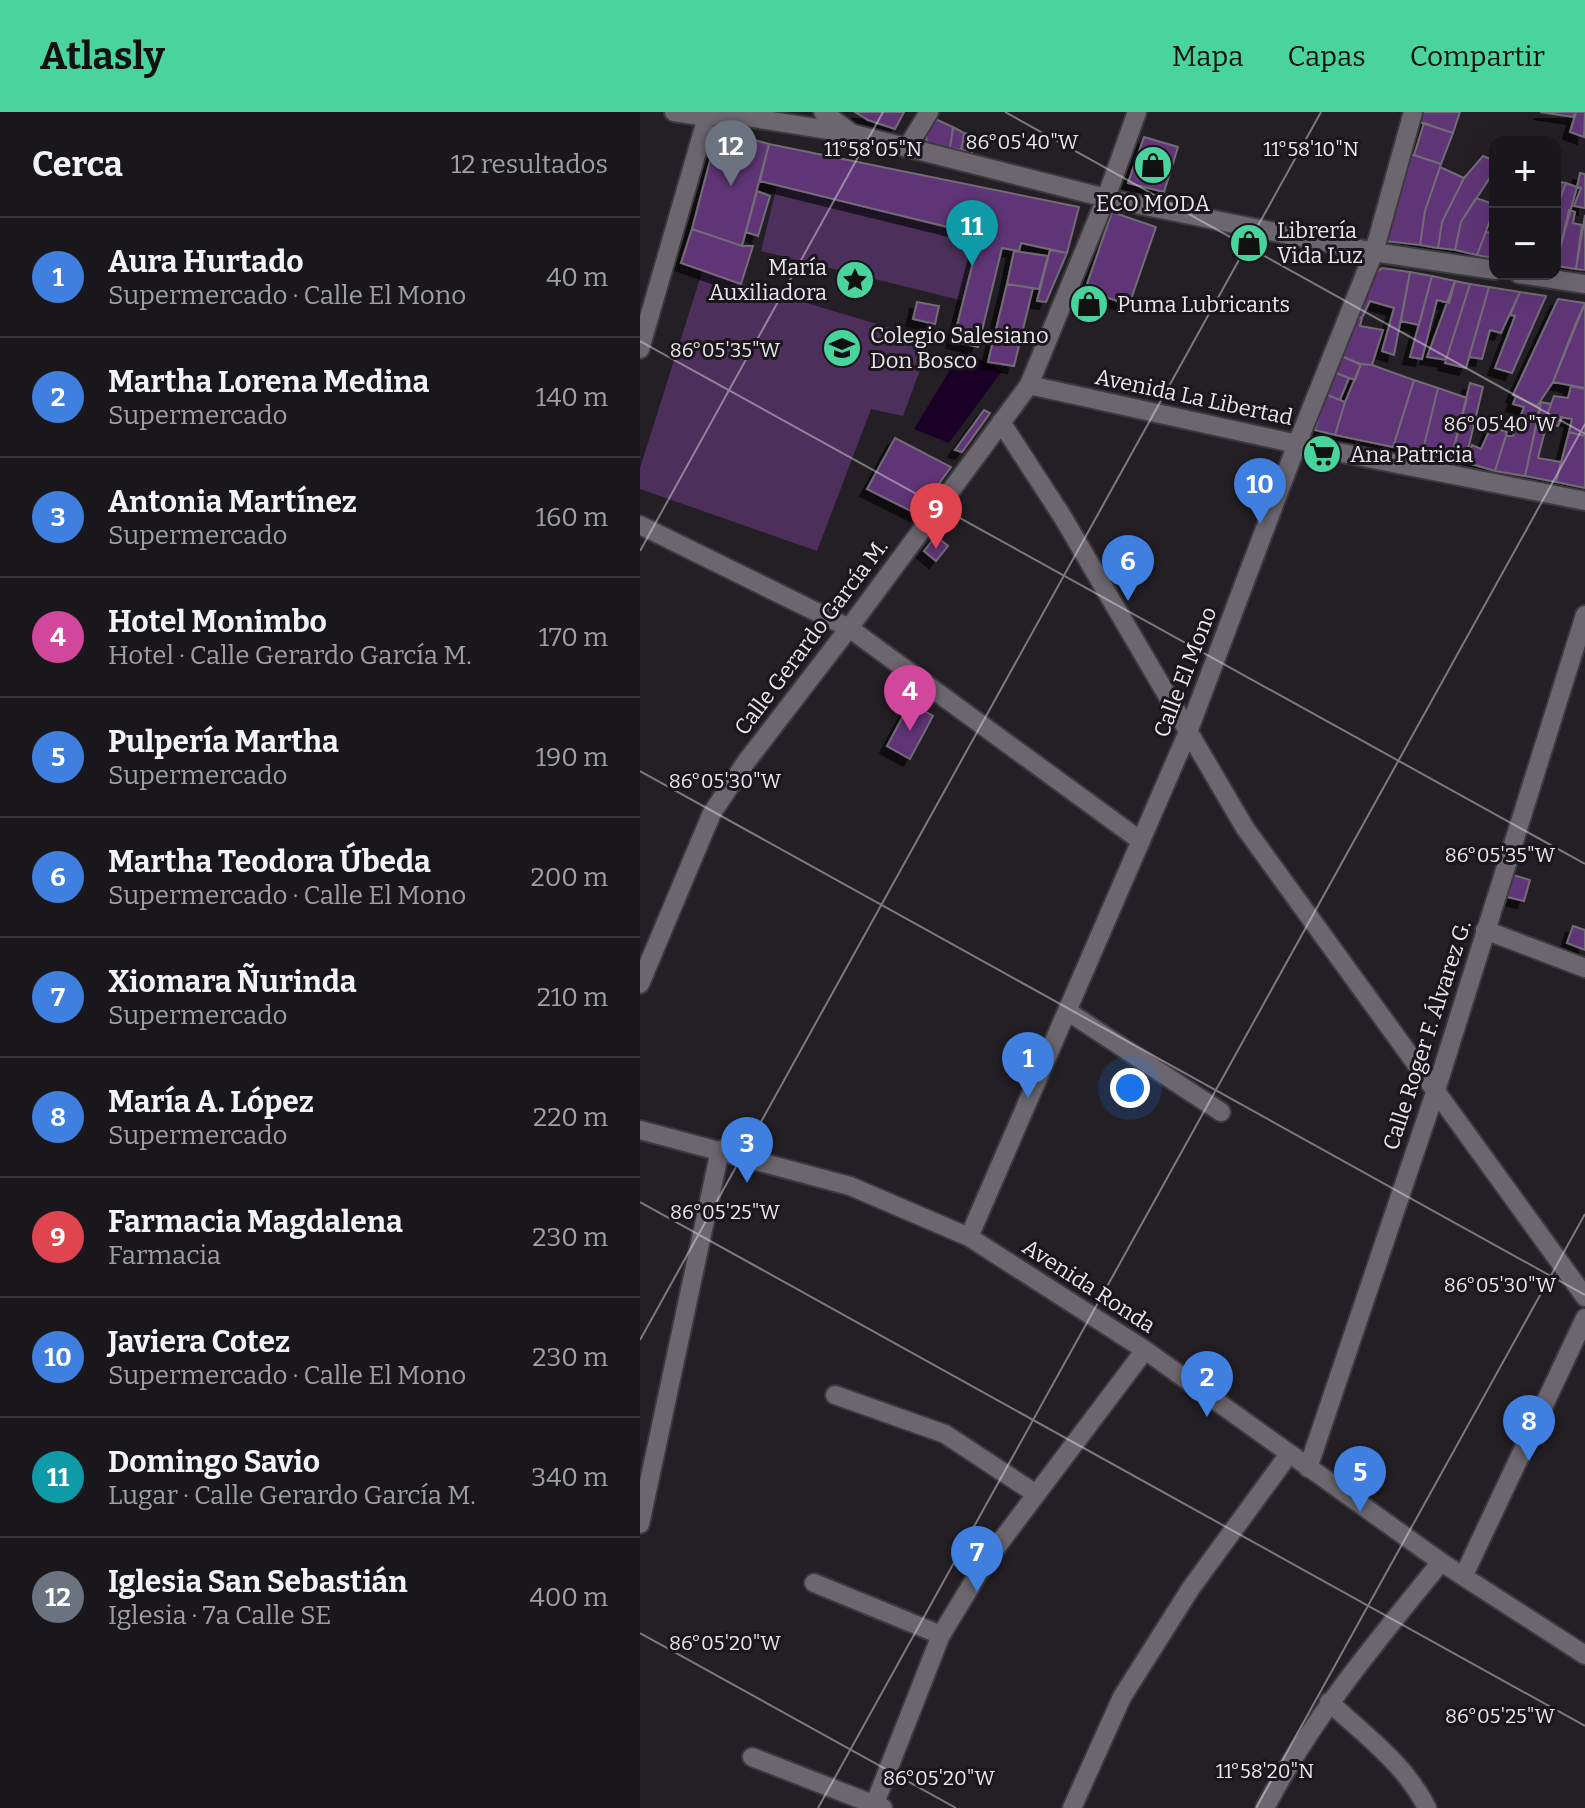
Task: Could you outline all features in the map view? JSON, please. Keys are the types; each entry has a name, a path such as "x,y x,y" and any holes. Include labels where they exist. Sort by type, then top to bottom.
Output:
{"street":[{"path":"674,112 707,117 734,115 854,134 1106,198 1374,252 1489,269"},
{"path":"823,112 854,134"},
{"path":"907,148 929,112"},
{"name":"Calle Gerardo García M.","path":"640,984 712,813 746,762 1029,385 1106,198 1137,112"},
{"name":"Calle El Mono","path":"969,1237 1188,732 1297,444 1374,252 1413,112"},
{"path":"640,349 707,117"},
{"path":"1559,280 1585,284"},
{"name":"Avenida La Libertad","path":"1029,385 1297,444 1585,501"},
{"path":"1001,422 1062,516 1245,828 1585,1297"},
{"path":"640,525 849,628 1141,841"},
{"name":"Calle Roger F. Álvarez G.","path":"1308,1468 1436,1090 1584,623"},
{"path":"1485,930 1585,968"},
{"path":"1067,1011 1221,1112"},
{"name":"Avenida Ronda","path":"640,1130 850,1186 969,1237 1145,1350 1441,1562 1585,1655"},
{"path":"640,1521 645,1464 720,1150"},
{"path":"1464,1575 1585,1318"},
{"path":"752,1757 876,1807 941,1635 986,1561 1145,1350"},
{"path":"835,1395 945,1434 1036,1494"},
{"path":"1072,1808 1122,1697 1191,1588 1289,1454"},
{"path":"1265,1808 1291,1758 1329,1702 1441,1562"},
{"path":"814,1583 941,1635"},
{"path":"1329,1702 1397,1764 1427,1808"}],"shaded area":[{"path":"777,186 980,235 964,301 761,251"},
{"path":"702,272 931,340 903,416 871,409 817,551 640,489 640,468"},
{"path":"962,350 1002,371 949,443 914,429"}],"building":[{"path":"855,112 904,112 895,129"},
{"path":"1422,112 1460,112 1453,133 1419,122"},
{"path":"1540,112 1576,112 1573,117"},
{"path":"1576,112 1585,112 1584,137 1570,132"},
{"path":"933,118 953,127 950,148 927,145 926,135"},
{"path":"1424,123 1453,133 1441,164 1414,155"},
{"path":"953,127 964,133 961,150 950,148"},
{"path":"718,130 769,144 742,246 692,229"},
{"path":"964,133 975,135 972,152 961,150"},
{"name":"ECO MODA","path":"1144,137 1178,147 1164,192 1128,183"},
{"path":"769,144 1079,207 1067,253 1021,243 1019,251 1002,248 978,347 953,341 980,235 760,181"},
{"path":"1407,153 1441,164 1425,211 1420,245 1385,241"},
{"path":"1483,156 1489,158 1489,179 1461,222 1455,250 1438,248 1442,222 1464,178"},
{"path":"1440,167 1464,178 1442,222 1438,248 1420,245 1425,211"},
{"path":"1580,173 1585,174 1585,208 1574,206 1581,188 1577,187"},
{"path":"1566,183 1577,187 1561,244 1561,208"},
{"path":"757,191 770,196 758,236 746,232"},
{"path":"1476,198 1489,203 1489,223 1477,255 1455,250 1461,222"},
{"path":"1569,210 1575,212 1573,223 1582,225 1576,269 1561,267 1561,244"},
{"path":"1112,212 1156,227 1129,305 1085,290"},
{"path":"1585,215 1585,270 1576,269"},
{"path":"692,229 742,246 753,246 741,284 681,263"},
{"path":"1486,232 1489,232 1489,258 1477,255"},
{"name":"Librería Vida Luz","path":"1243,234 1257,237 1255,251 1240,249"},
{"path":"1050,250 1067,253 1046,302 1037,301"},
{"path":"1014,251 1048,256 1039,289 1007,284"},
{"path":"1382,268 1410,272 1394,355 1382,351 1394,308 1370,301 1362,318 1356,316 1372,275"},
{"path":"1410,272 1432,276 1419,325 1401,321"},
{"path":"1432,276 1455,281 1449,303 1437,300 1422,359 1410,357"},
{"path":"1455,281 1470,284 1446,360 1427,357"},
{"path":"1007,284 1033,288 1014,366 988,362"},
{"path":"1470,284 1489,287 1466,368 1445,363"},
{"path":"1489,287 1520,292 1501,333 1490,330 1482,359 1469,357"},
{"path":"1520,292 1546,296 1512,373 1495,368 1515,316 1510,315"},
{"name":"Puma Lubricants","path":"1084,295 1097,299 1093,312 1081,308"},
{"path":"1558,299 1585,303 1553,382 1537,406 1513,395"},
{"path":"917,302 939,306 935,324 913,319"},
{"path":"1585,303 1585,388 1553,382 1576,323"},
{"path":"1356,316 1362,318 1360,326 1383,330 1372,365 1359,364 1339,355"},
{"path":"1339,355 1361,364 1355,380 1333,372"},
{"path":"1361,364 1414,380 1393,447 1335,435"},
{"path":"1333,372 1349,378 1340,400 1325,394"},
{"path":"1414,380 1438,388 1422,454 1393,447"},
{"path":"1470,383 1483,387 1465,462 1451,459"},
{"path":"1571,386 1585,389 1585,436 1569,432 1572,419 1547,415 1554,396 1568,398"},
{"path":"1438,388 1467,398 1451,459 1422,454"},
{"path":"1325,394 1345,402 1335,435 1315,430"},
{"path":"1516,396 1540,408 1525,476 1495,471 1506,436 1513,436 1524,407 1513,404"},
{"path":"1541,402 1551,404 1547,415 1562,417 1558,426 1547,423 1538,458 1561,462 1556,482 1525,476"},
{"path":"984,410 990,413 962,452 955,450"},
{"path":"1491,427 1507,432 1495,471 1465,462 1472,445 1481,449"},
{"path":"1569,432 1585,436 1585,488 1556,482"},
{"path":"895,438 951,467 917,514 867,489"},
{"path":"936,536 948,546 936,561 924,551"},
{"path":"910,703 933,716 910,759 887,746"},
{"path":"1513,875 1530,880 1524,901 1507,897"},
{"path":"1573,926 1585,930 1585,950 1567,943"}],"place":[{"name":"ECO MODA","path":"1153,165"},
{"name":"Iglesia San Sebastián","path":"731,186"},
{"name":"Librería Vida Luz","path":"1249,243"},
{"name":"Domingo Savio","path":"972,266"},
{"name":"María Auxiliadora","path":"855,280"},
{"name":"Puma Lubricants","path":"1089,304"},
{"name":"Colegio Salesiano Don Bosco","path":"842,348"},
{"name":"Ana Patricia","path":"1322,454"},
{"name":"Javiera Cotez","path":"1260,524"},
{"name":"Farmacia Magdalena","path":"936,549"},
{"name":"Martha Teodora Úbeda","path":"1128,601"},
{"name":"Hotel Monimbo","path":"910,731"},
{"name":"Aura Hurtado","path":"1028,1098"},
{"name":"Antonia Martínez","path":"747,1183"},
{"name":"Martha Lorena Medina","path":"1207,1417"},
{"name":"María A. López","path":"1529,1461"},
{"name":"Pulpería Martha","path":"1360,1512"},
{"name":"Xiomara Ñurinda","path":"977,1592"}]}
